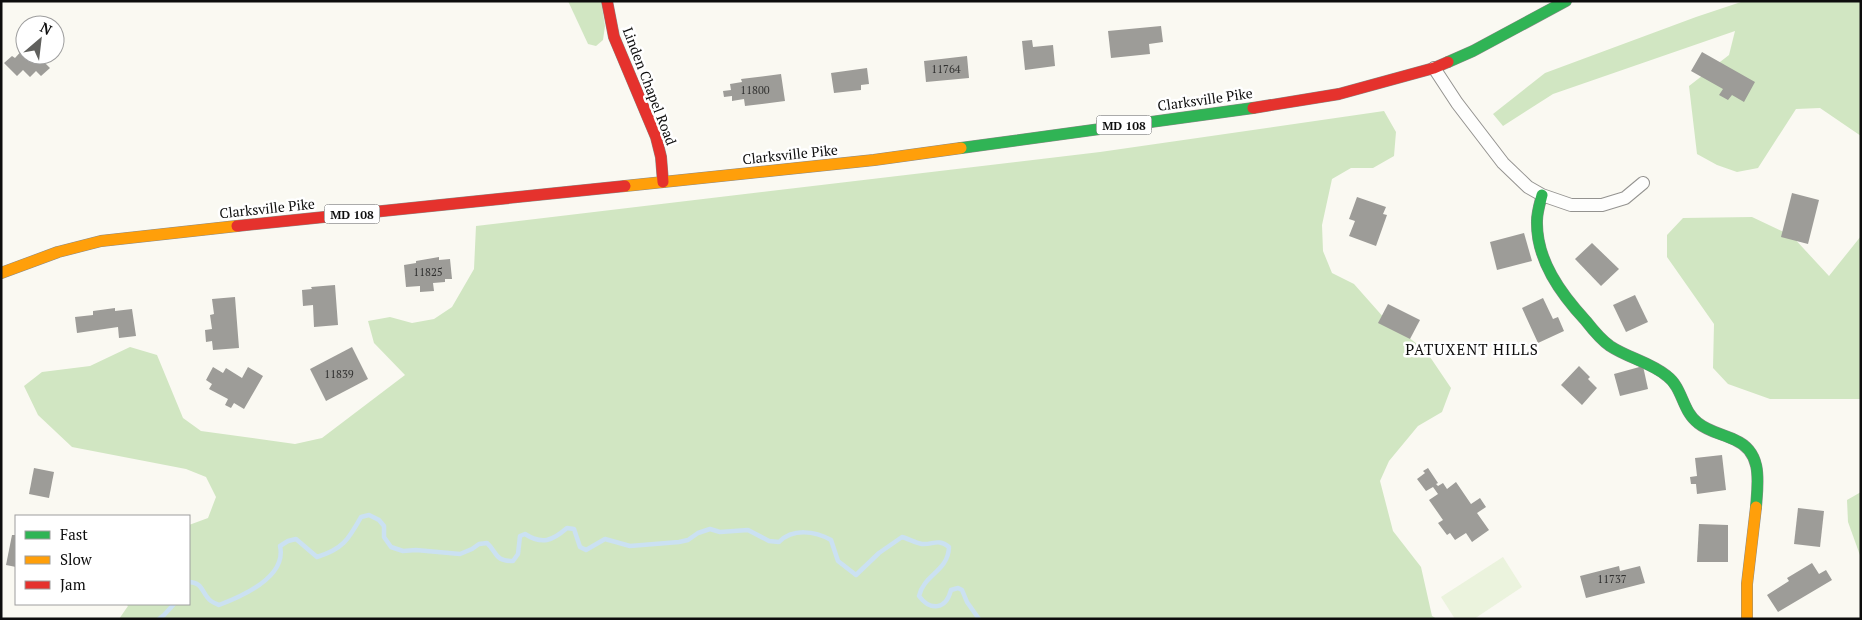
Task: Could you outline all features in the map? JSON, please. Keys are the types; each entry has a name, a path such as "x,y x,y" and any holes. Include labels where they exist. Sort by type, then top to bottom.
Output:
{"main road":[{"name":"Linden Chapel Road","path":"607,1 614,37 656,137 662,157 664,182"},
{"name":"Clarksville Pike","path":"1,273 86,243 116,238 874,160 1287,103 1339,94 1434,68 1473,51 1566,1"},
{"path":"1542,196 1536,220 1544,260 1554,281 1569,302 1608,344 1665,374 1675,382 1690,414 1697,423 1735,439 1752,454 1758,466 1759,477 1747,584 1747,619"}],"street":[{"path":"1434,68 1457,102 1504,163 1528,187 1542,196 1571,205 1602,206 1625,198 1643,184"}],"green space":[{"path":"568,1 601,1 605,26 603,40 596,46 588,44"},
{"path":"1744,1 1861,1 1861,136 1820,108 1796,109 1758,168 1737,172 1717,165 1697,154 1689,86 1729,55 1735,31 1553,94 1503,126 1493,114 1545,73"},
{"path":"1384,111 1396,132 1394,156 1373,168 1351,168 1332,179 1322,225 1323,251 1332,273 1354,284 1385,319 1426,351 1451,388 1442,412 1418,426 1389,461 1380,481 1393,531 1421,567 1432,616 1437,619 119,619 127,605 190,605 190,525 208,518 216,497 206,477 186,469 72,447 38,415 24,386 42,372 90,366 130,347 157,355 183,418 201,431 295,444 322,438 405,375 374,343 368,321 390,317 412,323 434,319 452,307 474,269 476,226 1100,152"},
{"path":"1752,217 1792,236 1829,276 1861,236 1861,399 1770,399 1728,384 1713,368 1714,324 1667,257 1667,235 1683,218"},
{"path":"1861,492 1861,558 1848,522 1847,500"},
{"path":"1503,557 1522,587 1474,619 1455,619 1441,597"}],"building":[{"path":"1161,26 1163,42 1149,44 1150,54 1111,58 1108,31"},
{"path":"1032,40 1033,47 1053,45 1055,66 1025,70 1022,41"},
{"path":"1702,52 1755,82 1744,102 1732,95 1728,100 1719,95 1723,89 1691,71"},
{"path":"12,56 15,58 15,65 47,65 50,68 41,76 36,71 30,77 23,70 17,76 4,63"},
{"path":"967,56 969,78 926,82 924,61"},
{"path":"867,68 869,84 861,85 861,90 834,93 831,73"},
{"path":"781,74 785,101 745,106 744,99 732,101 732,96 724,97 723,91 731,90 730,84 742,82 741,79"},
{"path":"1792,193 1819,200 1808,244 1781,237"},
{"path":"1357,197 1386,207 1383,214 1387,215 1376,246 1349,236 1355,221 1349,219"},
{"path":"1524,233 1532,261 1497,270 1490,242"},
{"path":"1592,243 1619,269 1601,286 1575,259"},
{"path":"439,257 439,260 450,259 452,279 433,283 434,291 420,292 420,286 406,287 404,265"},
{"path":"335,285 338,325 314,327 313,305 303,306 302,290 312,289 311,287"},
{"path":"1635,295 1648,322 1626,332 1613,305"},
{"path":"235,297 239,348 213,350 212,341 206,342 205,330 212,329 210,315 214,314 212,299"},
{"path":"1543,298 1553,319 1558,317 1564,331 1538,343 1522,308"},
{"path":"1388,304 1420,320 1410,339 1378,323"},
{"path":"115,308 115,311 132,309 136,336 119,338 118,327 77,333 75,317 93,315 93,311"},
{"path":"352,347 368,379 326,401 310,369"},
{"path":"1579,366 1590,377 1588,379 1597,388 1582,405 1561,385"},
{"path":"1643,366 1648,389 1620,396 1614,374"},
{"path":"213,367 223,373 226,368 242,378 248,367 263,376 244,409 234,403 231,408 225,405 228,399 209,389 212,384 206,380"},
{"path":"1722,455 1726,490 1697,494 1696,484 1691,484 1690,477 1697,476 1695,458"},
{"path":"34,468 54,472 49,498 29,494"},
{"path":"1428,468 1438,486 1443,483 1447,489 1456,482 1471,504 1480,498 1486,507 1477,513 1489,530 1472,542 1466,533 1455,540 1450,533 1447,535 1438,523 1443,520 1429,500 1438,494 1433,487 1426,491 1417,479"},
{"path":"1798,508 1824,511 1820,547 1794,544"},
{"path":"1699,524 1728,525 1728,562 1697,562"},
{"path":"12,535 15,535 15,567 6,565"},
{"path":"1812,563 1819,574 1826,570 1832,580 1778,612 1767,595 1789,581 1787,578"},
{"path":"1619,566 1620,571 1640,566 1645,583 1586,598 1580,576"}],"waterway":[{"path":"190,582 197,584 212,602 219,605 251,591 270,576 277,567 280,557 280,546 288,541 296,539 317,557 333,551 344,543 361,517 369,515 379,520 384,526 384,537 391,547 403,551 416,550 460,554 479,544 487,543 499,558 507,561 513,561 518,554 520,536 525,534 537,540 547,540 552,539 567,528 574,529 580,547 586,550 605,539 630,546 679,542 688,540 698,533 710,529 720,532 748,530 769,541 779,542 791,535 804,532 831,540 838,561 856,575 879,553 902,537 922,544 939,542 945,544 949,547 945,562 926,583 919,596 923,601 933,606 942,605 949,597 951,590 958,588 962,590 967,602 979,619"},
{"path":"159,619 173,605"}],"traffic: fast":[{"path":"1448,62 1473,51 1566,1"},
{"path":"961,148 1253,108"},
{"path":"1542,195 1537,218 1538,235 1545,263 1559,288 1606,343 1667,376 1698,423 1711,431 1744,445 1750,452 1757,469 1756,507"}],"traffic: slow":[{"path":"625,186 874,160 961,148"},
{"path":"1,273 58,252 101,241 237,226"},
{"path":"1747,619 1747,584 1756,507"}],"traffic: jam":[{"path":"607,1 614,37 656,137 661,157 663,182"},
{"path":"1253,108 1339,94 1434,68 1448,62"},
{"path":"237,226 625,186"}],"district":[{"name":"PATUXENT HILLS","path":"1472,349"}]}
